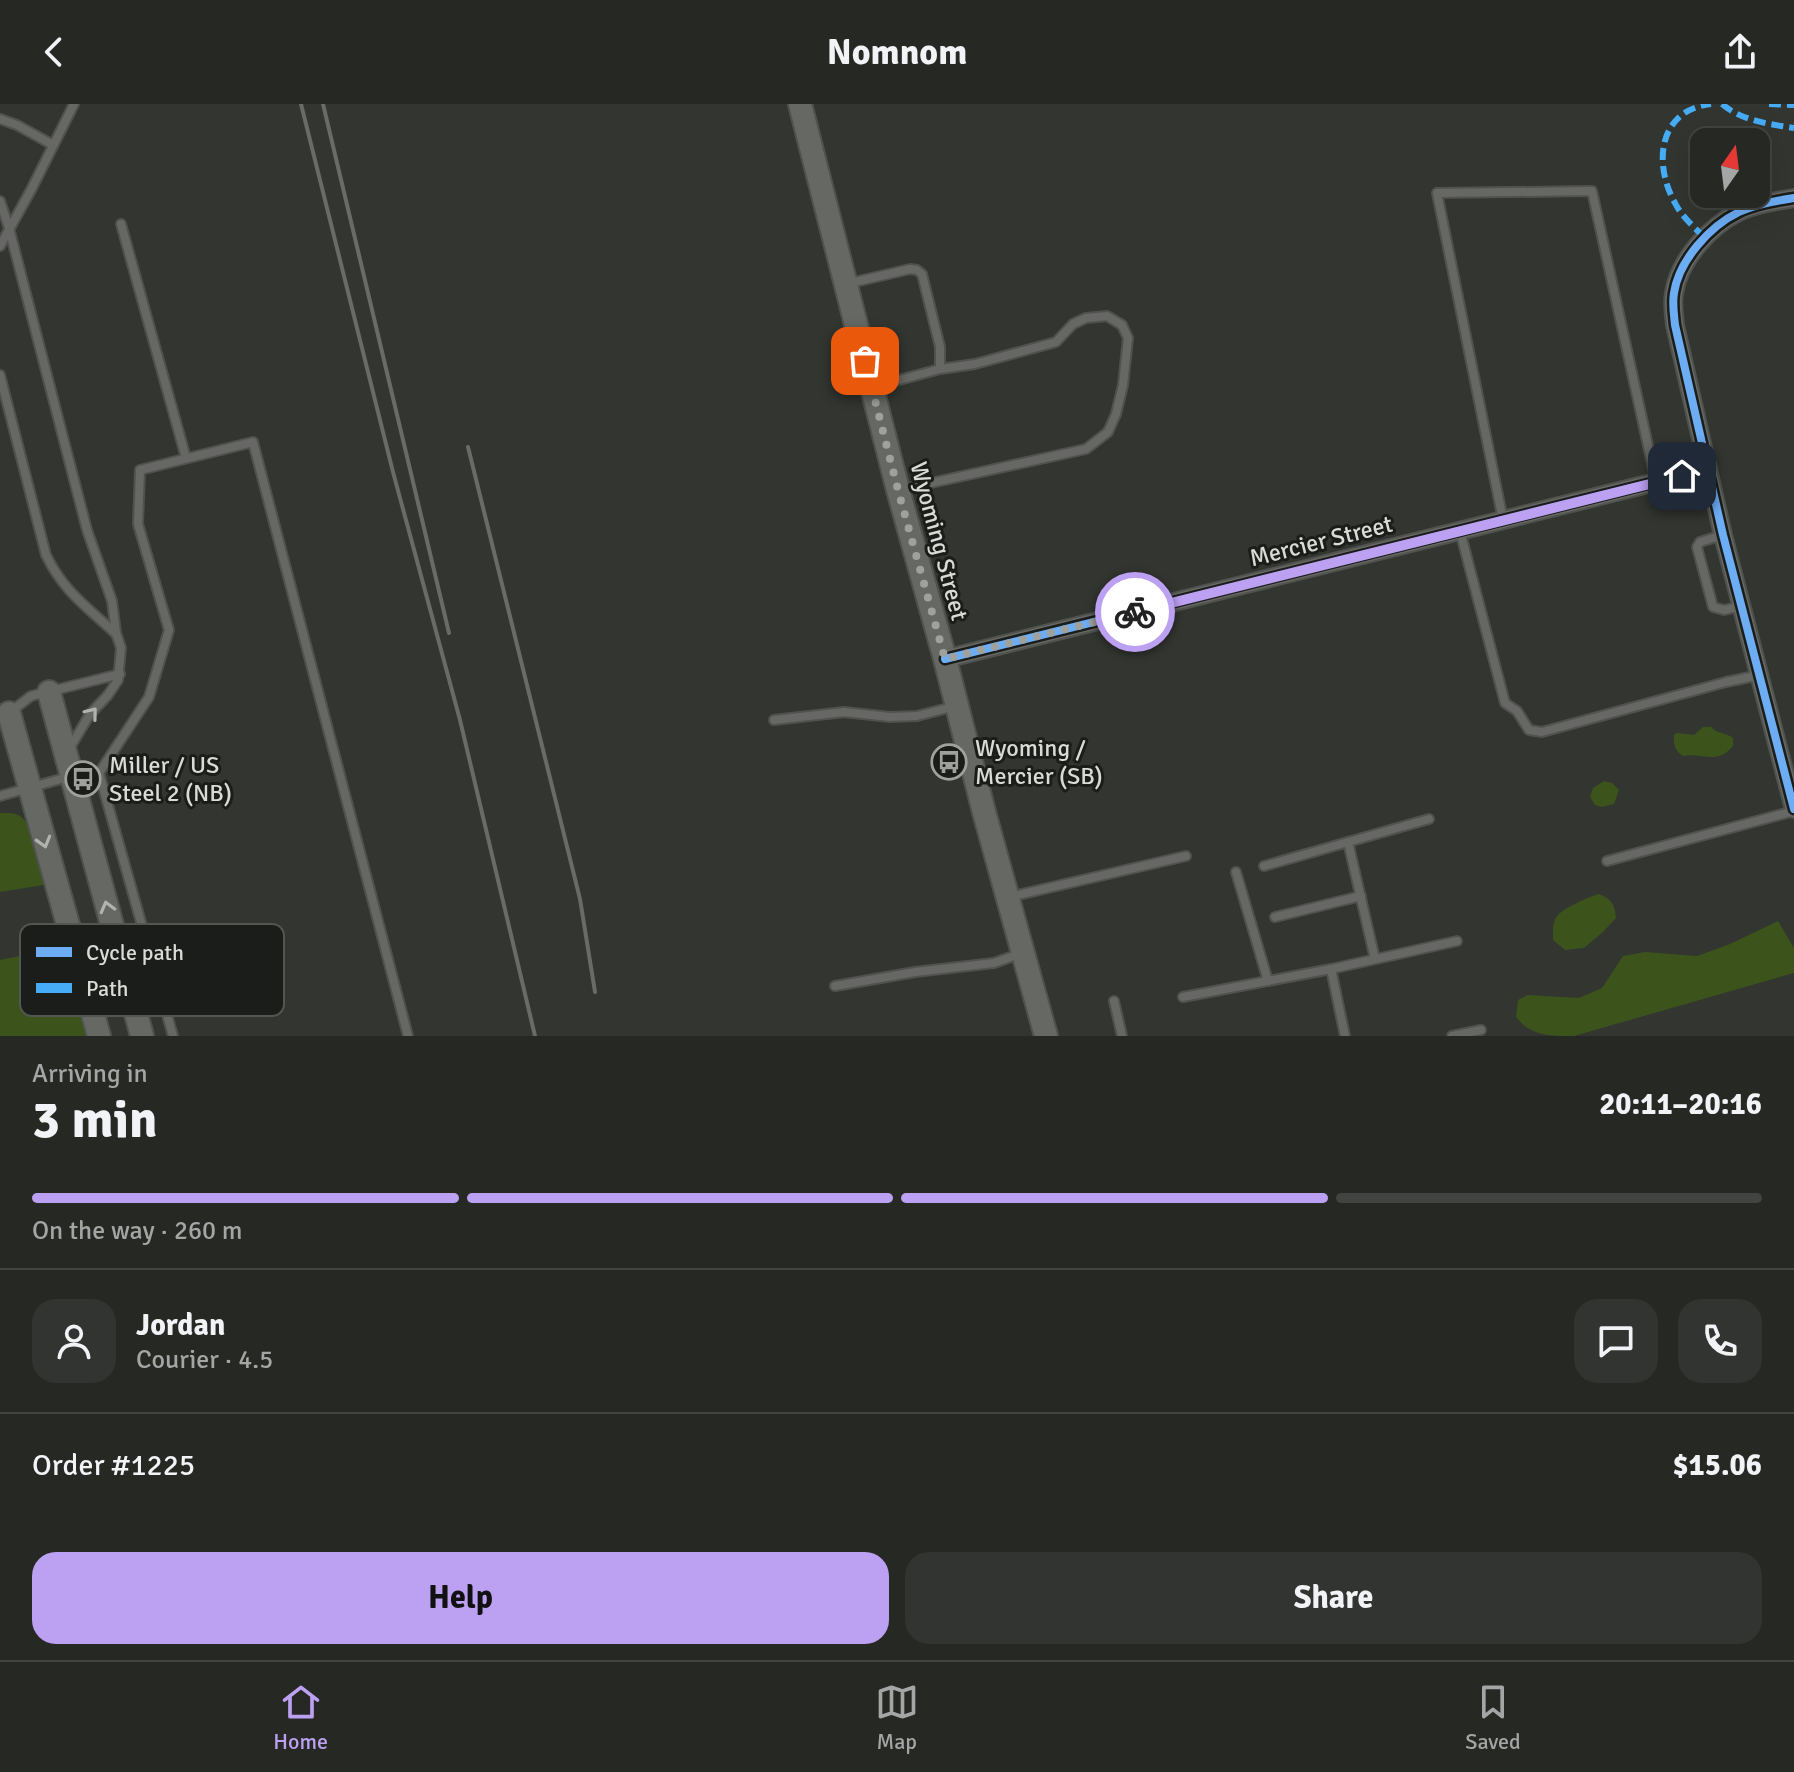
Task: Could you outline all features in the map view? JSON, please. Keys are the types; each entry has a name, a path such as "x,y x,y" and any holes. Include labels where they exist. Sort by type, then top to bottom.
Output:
{"main road":[{"name":"Wyoming Street","path":"800,104 898,490 1046,1036"},
{"path":"49,692 112,924"},
{"path":"9,713 67,924"},
{"path":"93,1016 99,1036"},
{"path":"137,1016 142,1036"}],"street":[{"path":"1794,198 1753,207 1725,220 1702,239 1676,282 1673,306 1723,535 1794,810"},
{"name":"Mercier Street","path":"945,659 1708,469"}],"lane":[{"path":"0,246 74,104"},
{"path":"0,119 53,145"},
{"path":"1503,521 1437,193 1592,191 1656,482"},
{"path":"0,201 87,530 112,601 121,648 118,680 90,714 69,765 29,788 0,796"},
{"path":"121,224 186,458"},
{"path":"846,284 910,269 922,274 940,347 940,369"},
{"path":"872,387 1056,342 1073,324 1086,318 1107,316 1122,325 1128,338 1116,414 1108,432 1086,449 898,490"},
{"path":"0,375 46,555 68,591 116,633"},
{"path":"141,924 99,773 149,697 169,630 138,524 140,470 253,442 408,1036"},
{"path":"1460,531 1505,703 1517,711 1529,730 1542,732 1760,675"},
{"path":"1723,535 1700,542 1697,547 1709,594 1713,607 1724,610 1743,606"},
{"path":"9,713 31,696 120,674"},
{"path":"774,720 844,712 890,717 917,716 957,705"},
{"path":"1607,861 1794,810"},
{"path":"1264,866 1429,819"},
{"path":"1348,842 1375,959"},
{"path":"1008,898 1186,856"},
{"path":"1236,872 1268,981"},
{"path":"1275,917 1361,896"},
{"path":"1183,997 1457,941"},
{"path":"835,986 915,972 994,963 1023,952"},
{"path":"1331,969 1345,1036"},
{"path":"1114,1001 1122,1036"},
{"path":"167,1016 173,1036"},
{"path":"1452,1036 1481,1030"}],"green space":[{"path":"1703,727 1711,727 1730,736 1733,746 1715,757 1680,754 1675,747 1674,735 1694,735"},
{"path":"1604,781 1612,783 1619,790 1614,804 1602,807 1595,805 1590,797 1593,788"},
{"path":"0,813 15,814 25,821 33,837 44,885 0,892"},
{"path":"1599,894 1612,903 1616,918 1584,948 1565,950 1553,940 1556,917 1571,906"},
{"path":"1778,921 1794,948 1794,973 1574,1036 1541,1034 1516,1017 1518,1000 1528,995 1579,998 1602,988 1623,956 1645,952 1697,956"},
{"path":"20,956 20,1016 81,1016 87,1036 0,1036 0,960"}],"railway":[{"path":"301,104 393,472 460,720 535,1036"},
{"path":"323,104 449,633"},
{"path":"468,447 580,899 595,992"}],"marked path":[{"path":"1704,237 1675,203 1668,188 1663,156 1665,141 1680,117 1693,108 1711,104"},
{"path":"1722,104 1747,118 1794,128"},
{"path":"1769,104 1794,105"}],"cycle path":[{"path":"1794,198 1746,209 1717,226 1698,245 1682,268 1673,301 1675,325 1723,535 1794,809"},
{"path":"945,659 1708,469"}],"way so far":[{"path":"865,361 945,659 1135,612"}],"place":[{"name":"Wyoming / Mercier (SB)","path":"949,762"},
{"name":"Miller / US Steel 2 (NB)","path":"83,779"}],"route":[{"path":"1135,612 1682,476"}]}
